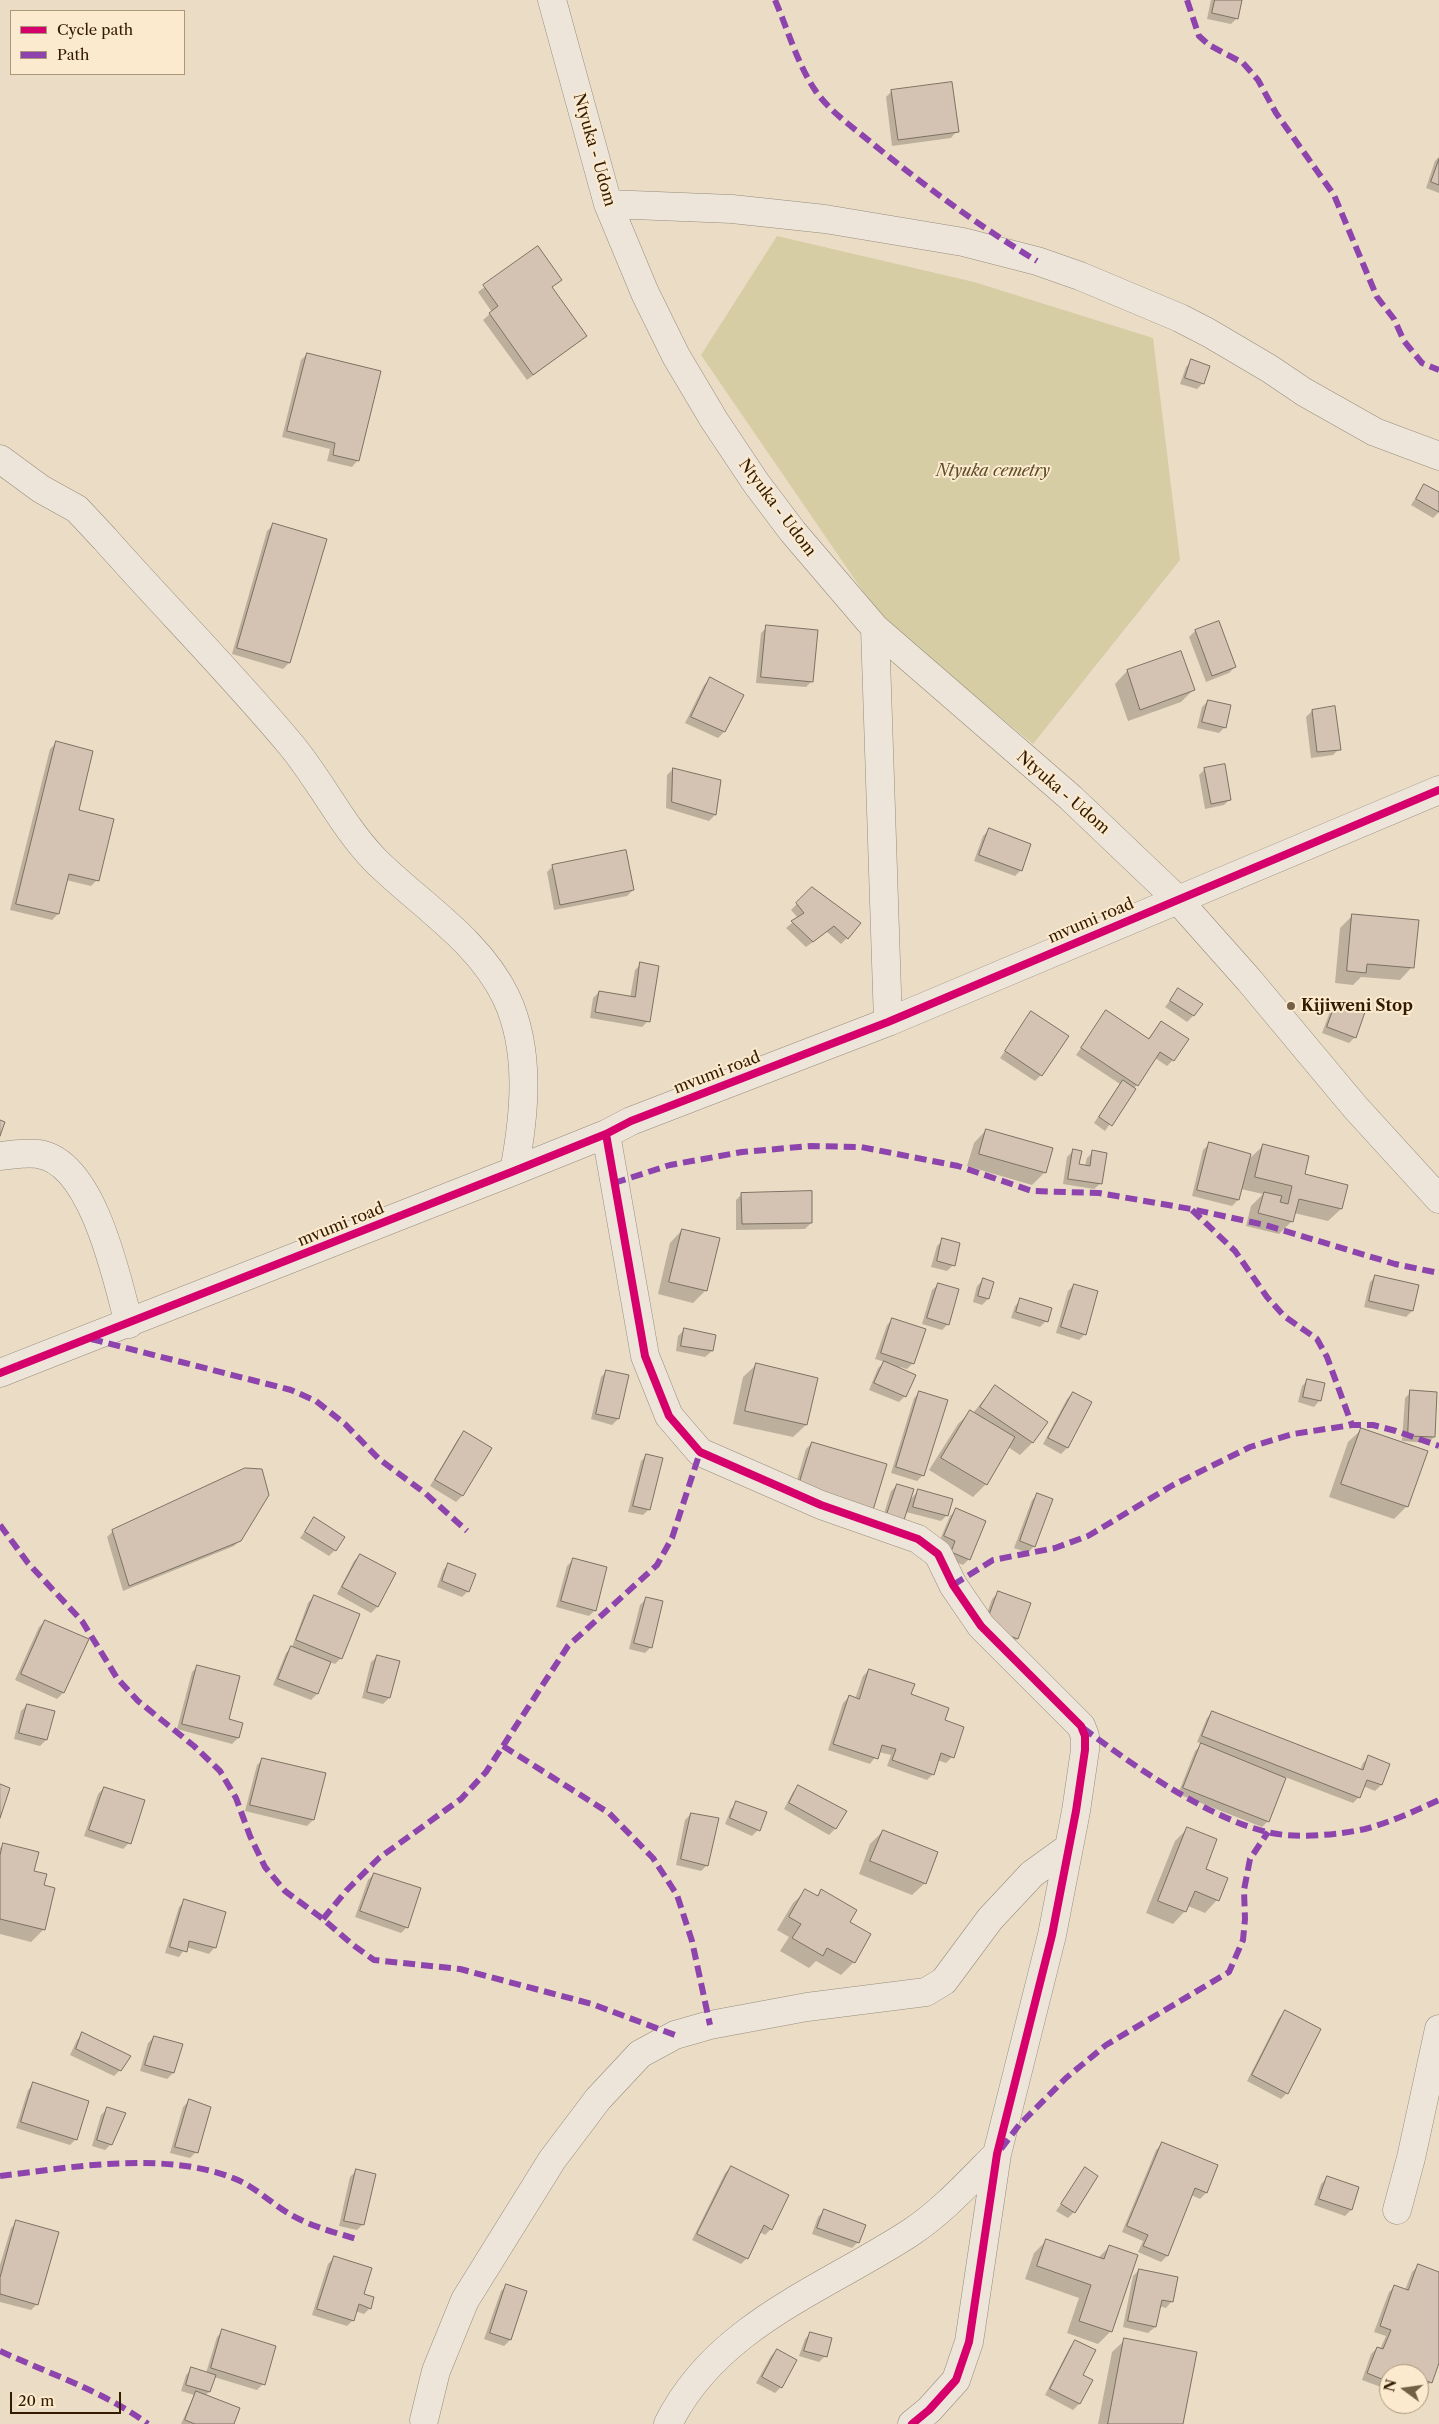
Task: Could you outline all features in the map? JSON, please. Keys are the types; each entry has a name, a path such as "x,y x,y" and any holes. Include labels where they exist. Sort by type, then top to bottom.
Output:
{"street":[{"name":"Ntyuka - Udom","path":"552,0 608,204 649,301 676,356 714,420 793,532 875,628 1070,798 1177,899 1250,980 1355,1107 1439,1199"},
{"path":"608,204 732,209 825,219 963,242 1037,261 1080,276 1180,318 1209,333 1270,369 1304,392 1375,432 1439,456"},
{"path":"0,459 41,489 77,510 100,533 293,747 375,859 451,928 488,966 506,996 521,1036 522,1130 514,1171"},
{"path":"875,628 888,1022"},
{"name":"mvumi road","path":"0,1373 129,1324 514,1171 606,1134 631,1121 888,1022 1439,790"},
{"path":"606,1134 645,1356 669,1416 700,1452 821,1505 918,1539 938,1554 953,1585 981,1626 1083,1731 1085,1750 1052,1935 997,2154 968,2342 956,2380 929,2410 912,2424"},
{"path":"0,1156 39,1154 64,1165 85,1194 99,1220 129,1324"},
{"path":"424,2420 436,2371 465,2300 552,2160 598,2099 640,2054 675,2034 710,2026 807,2007 926,1992 944,1981 990,1919 1032,1874 1068,1848"},
{"path":"1397,2210 1411,2158 1439,2029"},
{"path":"668,2424 680,2400 708,2365 750,2330 806,2293 912,2232 960,2191 997,2154"}],"green space":[{"name":"Ntyuka cemetry","path":"777,236 974,282 1153,338 1180,560 1033,744 884,622 701,355"}],"building":[{"path":"1215,0 1242,0 1238,19 1212,13"},
{"path":"952,82 959,132 898,140 891,90"},
{"path":"1439,159 1439,185 1431,182"},
{"path":"538,246 562,280 552,287 587,336 533,375 489,313 498,306 483,285"},
{"path":"307,353 381,371 359,461 333,455 335,443 287,431"},
{"path":"1191,359 1210,366 1204,384 1185,378"},
{"path":"1424,484 1439,492 1439,512 1416,499"},
{"path":"273,523 327,539 290,663 237,648"},
{"path":"1219,621 1236,667 1212,676 1195,630"},
{"path":"766,625 818,630 813,682 761,677"},
{"path":"1181,651 1195,690 1140,710 1127,670"},
{"path":"710,677 744,695 725,732 691,717"},
{"path":"1208,700 1231,705 1226,728 1202,722"},
{"path":"1335,706 1341,750 1317,752 1312,710"},
{"path":"56,741 93,751 79,810 114,819 99,881 69,874 59,914 16,904"},
{"path":"1225,764 1231,800 1211,804 1204,768"},
{"path":"673,768 721,780 716,815 672,802"},
{"path":"989,828 1031,844 1022,871 979,855"},
{"path":"626,850 634,890 560,905 552,865"},
{"path":"812,887 861,923 848,939 834,926 813,942 791,921 804,913 796,903"},
{"path":"1352,914 1419,920 1414,968 1367,964 1366,973 1347,971"},
{"path":"640,962 659,966 650,1022 595,1012 599,991 635,997"},
{"path":"1178,988 1203,1004 1194,1016 1170,1001"},
{"path":"1336,1002 1365,1012 1356,1038 1327,1027"},
{"path":"1106,1010 1149,1039 1161,1021 1189,1039 1174,1061 1160,1052 1138,1086 1081,1048"},
{"path":"1031,1011 1069,1036 1042,1076 1005,1051"},
{"path":"1123,1080 1136,1089 1112,1126 1099,1117"},
{"path":"0,1120 5,1122 0,1136"},
{"path":"986,1129 1053,1148 1046,1173 979,1154"},
{"path":"1209,1142 1251,1154 1239,1200 1197,1190"},
{"path":"1263,1144 1309,1156 1305,1174 1348,1185 1342,1209 1299,1199 1293,1222 1258,1213 1264,1192 1282,1196 1280,1202 1288,1204 1292,1186 1255,1177"},
{"path":"1073,1149 1082,1151 1079,1164 1090,1166 1092,1150 1107,1153 1102,1184 1068,1179"},
{"path":"812,1191 812,1223 742,1224 741,1193"},
{"path":"682,1229 720,1238 707,1291 669,1282"},
{"path":"942,1238 960,1243 955,1266 937,1261"},
{"path":"1375,1275 1419,1285 1413,1311 1369,1301"},
{"path":"983,1278 994,1282 989,1299 978,1296"},
{"path":"938,1283 959,1289 949,1325 927,1318"},
{"path":"1074,1284 1098,1291 1086,1335 1061,1327"},
{"path":"1020,1298 1052,1308 1048,1322 1016,1312"},
{"path":"892,1318 926,1329 914,1364 881,1353"},
{"path":"684,1328 716,1335 713,1351 681,1346"},
{"path":"884,1361 916,1375 906,1397 874,1383"},
{"path":"756,1363 818,1378 807,1425 745,1411"},
{"path":"606,1370 629,1375 619,1419 596,1414"},
{"path":"1307,1379 1325,1383 1321,1401 1303,1397"},
{"path":"995,1385 1048,1422 1033,1443 980,1407"},
{"path":"1410,1390 1437,1392 1435,1437 1408,1436"},
{"path":"919,1391 948,1400 924,1476 896,1467"},
{"path":"1073,1392 1092,1402 1068,1448 1048,1438"},
{"path":"970,1410 1015,1437 987,1485 941,1458"},
{"path":"1361,1428 1428,1451 1408,1507 1341,1484"},
{"path":"464,1431 492,1448 463,1496 435,1480"},
{"path":"812,1442 887,1464 873,1510 798,1488"},
{"path":"646,1454 663,1458 650,1510 633,1506"},
{"path":"245,1468 262,1469 269,1495 241,1541 129,1586 112,1530"},
{"path":"897,1484 914,1489 902,1526 885,1520"},
{"path":"918,1489 953,1499 948,1516 913,1507"},
{"path":"1037,1493 1053,1499 1035,1547 1020,1541"},
{"path":"956,1508 986,1521 970,1560 951,1552 955,1541 944,1536"},
{"path":"314,1517 345,1537 336,1551 305,1532"},
{"path":"360,1554 396,1573 378,1607 342,1587"},
{"path":"573,1558 607,1567 596,1611 561,1601"},
{"path":"448,1563 476,1574 469,1592 442,1581"},
{"path":"998,1591 1031,1603 1018,1639 985,1627"},
{"path":"314,1595 360,1614 342,1659 296,1640"},
{"path":"646,1597 663,1601 652,1648 634,1643"},
{"path":"45,1620 89,1639 64,1693 21,1674"},
{"path":"291,1646 331,1662 318,1694 278,1679"},
{"path":"377,1655 400,1661 390,1698 367,1692"},
{"path":"197,1665 240,1676 229,1719 243,1723 239,1738 182,1724"},
{"path":"869,1669 915,1684 911,1694 949,1708 945,1720 964,1727 954,1758 941,1753 934,1775 892,1760 896,1749 882,1745 878,1759 833,1744 849,1695 859,1699"},
{"path":"27,1704 55,1711 47,1740 19,1733"},
{"path":"1212,1711 1363,1770 1368,1755 1390,1764 1382,1785 1367,1780 1360,1798 1202,1736"},
{"path":"1201,1743 1286,1778 1269,1822 1183,1788"},
{"path":"262,1758 326,1773 314,1820 250,1805"},
{"path":"0,1784 10,1788 0,1818"},
{"path":"798,1785 847,1811 836,1829 789,1803"},
{"path":"104,1787 145,1800 131,1844 89,1830"},
{"path":"736,1801 767,1812 760,1831 730,1818"},
{"path":"691,1813 719,1818 708,1866 681,1859"},
{"path":"1187,1827 1217,1839 1206,1869 1228,1878 1219,1901 1195,1891 1186,1912 1158,1901"},
{"path":"883,1830 938,1852 926,1884 870,1861"},
{"path":"3,1843 39,1852 34,1871 47,1874 44,1885 55,1888 45,1930 0,1919 0,1856"},
{"path":"374,1873 421,1888 408,1928 360,1911"},
{"path":"805,1889 818,1896 821,1889 857,1910 850,1922 871,1934 855,1963 827,1948 823,1956 792,1938 801,1924 789,1917"},
{"path":"184,1899 226,1912 216,1948 189,1941 187,1952 170,1947"},
{"path":"1285,2010 1321,2029 1288,2094 1252,2075"},
{"path":"82,2032 131,2056 121,2071 76,2049"},
{"path":"154,2036 183,2044 174,2073 145,2065"},
{"path":"33,2082 89,2101 77,2140 21,2122"},
{"path":"189,2099 211,2107 198,2153 175,2147"},
{"path":"107,2107 126,2113 112,2145 97,2140"},
{"path":"1162,2142 1218,2165 1207,2193 1195,2188 1168,2256 1143,2246 1148,2235 1127,2226"},
{"path":"731,2166 789,2195 772,2230 764,2225 748,2259 697,2234"},
{"path":"1085,2167 1098,2176 1075,2213 1061,2204"},
{"path":"356,2169 376,2174 364,2225 344,2221"},
{"path":"1327,2176 1359,2187 1352,2210 1319,2199"},
{"path":"824,2209 866,2225 859,2243 817,2228"},
{"path":"16,2220 59,2232 38,2305 0,2294 0,2278"},
{"path":"1046,2239 1104,2259 1109,2245 1138,2255 1112,2332 1079,2321 1091,2285 1037,2266"},
{"path":"334,2256 372,2268 364,2294 374,2297 371,2309 359,2304 354,2321 317,2309"},
{"path":"1418,2264 1439,2272 1439,2363 1432,2383 1429,2382 1429,2364 1379,2364 1379,2378 1367,2373 1377,2347 1383,2349 1391,2330 1380,2326 1394,2285 1408,2290"},
{"path":"1139,2269 1178,2277 1173,2302 1162,2300 1156,2327 1128,2321"},
{"path":"506,2284 527,2291 511,2340 490,2333"},
{"path":"222,2329 276,2346 265,2385 211,2368"},
{"path":"810,2332 832,2338 827,2357 804,2351"},
{"path":"1124,2338 1197,2352 1183,2424 1108,2424"},
{"path":"1075,2340 1096,2350 1083,2375 1093,2380 1080,2404 1050,2389"},
{"path":"777,2349 797,2360 782,2388 762,2377"},
{"path":"191,2367 216,2375 210,2392 186,2385"},
{"path":"196,2391 240,2408 234,2424 195,2424 185,2420"}],"marked path":[{"path":"775,0 803,69 815,90 834,112 933,191 994,234 1037,261"},
{"path":"1187,0 1199,36 1209,45 1243,63 1258,80 1276,113 1334,195 1377,297 1394,319 1404,341 1422,363 1439,370"},
{"path":"614,1183 670,1165 742,1152 811,1146 861,1147 958,1166 1032,1191 1099,1193 1191,1209 1265,1225 1395,1264 1439,1273"},
{"path":"1192,1210 1235,1251 1267,1297 1284,1316 1317,1339 1327,1357 1352,1425"},
{"path":"91,1339 291,1390 316,1401 345,1424 379,1459 425,1493 467,1531"},
{"path":"953,1585 993,1560 1055,1548 1088,1536 1173,1485 1250,1447 1293,1434 1352,1425 1373,1425 1439,1446"},
{"path":"323,1919 346,1891 379,1858 461,1799 486,1772 568,1646 657,1565 672,1538 700,1452"},
{"path":"0,1525 28,1563 82,1621 117,1678 138,1701 194,1746 220,1771 236,1798 250,1836 265,1867 285,1891 323,1919 353,1945 374,1960 460,1969 592,2004 675,2035"},
{"path":"1083,1728 1148,1774 1195,1803 1244,1825 1267,1832 1303,1836 1365,1829 1394,1820 1439,1800"},
{"path":"503,1746 609,1813 653,1858 677,1895 692,1941 710,2025"},
{"path":"1001,2149 1019,2125 1066,2078 1106,2045 1229,1972 1243,1940 1245,1919 1244,1890 1250,1859 1268,1832"},
{"path":"0,2176 120,2163 182,2165 211,2171 238,2180 299,2219 320,2228 356,2239"},
{"path":"0,2351 95,2392 148,2424"}],"cycle path":[{"path":"0,1373 514,1171 606,1134 631,1121 888,1022 1439,790"},
{"path":"606,1134 645,1356 669,1416 700,1452 821,1505 918,1539 938,1554 953,1585 981,1626 1081,1726 1085,1736 1085,1750 1076,1811 1052,1935 997,2154 969,2342 956,2380 929,2410 912,2424"}],"place":[{"name":"Kijiweni Stop","path":"1291,1006"}]}
